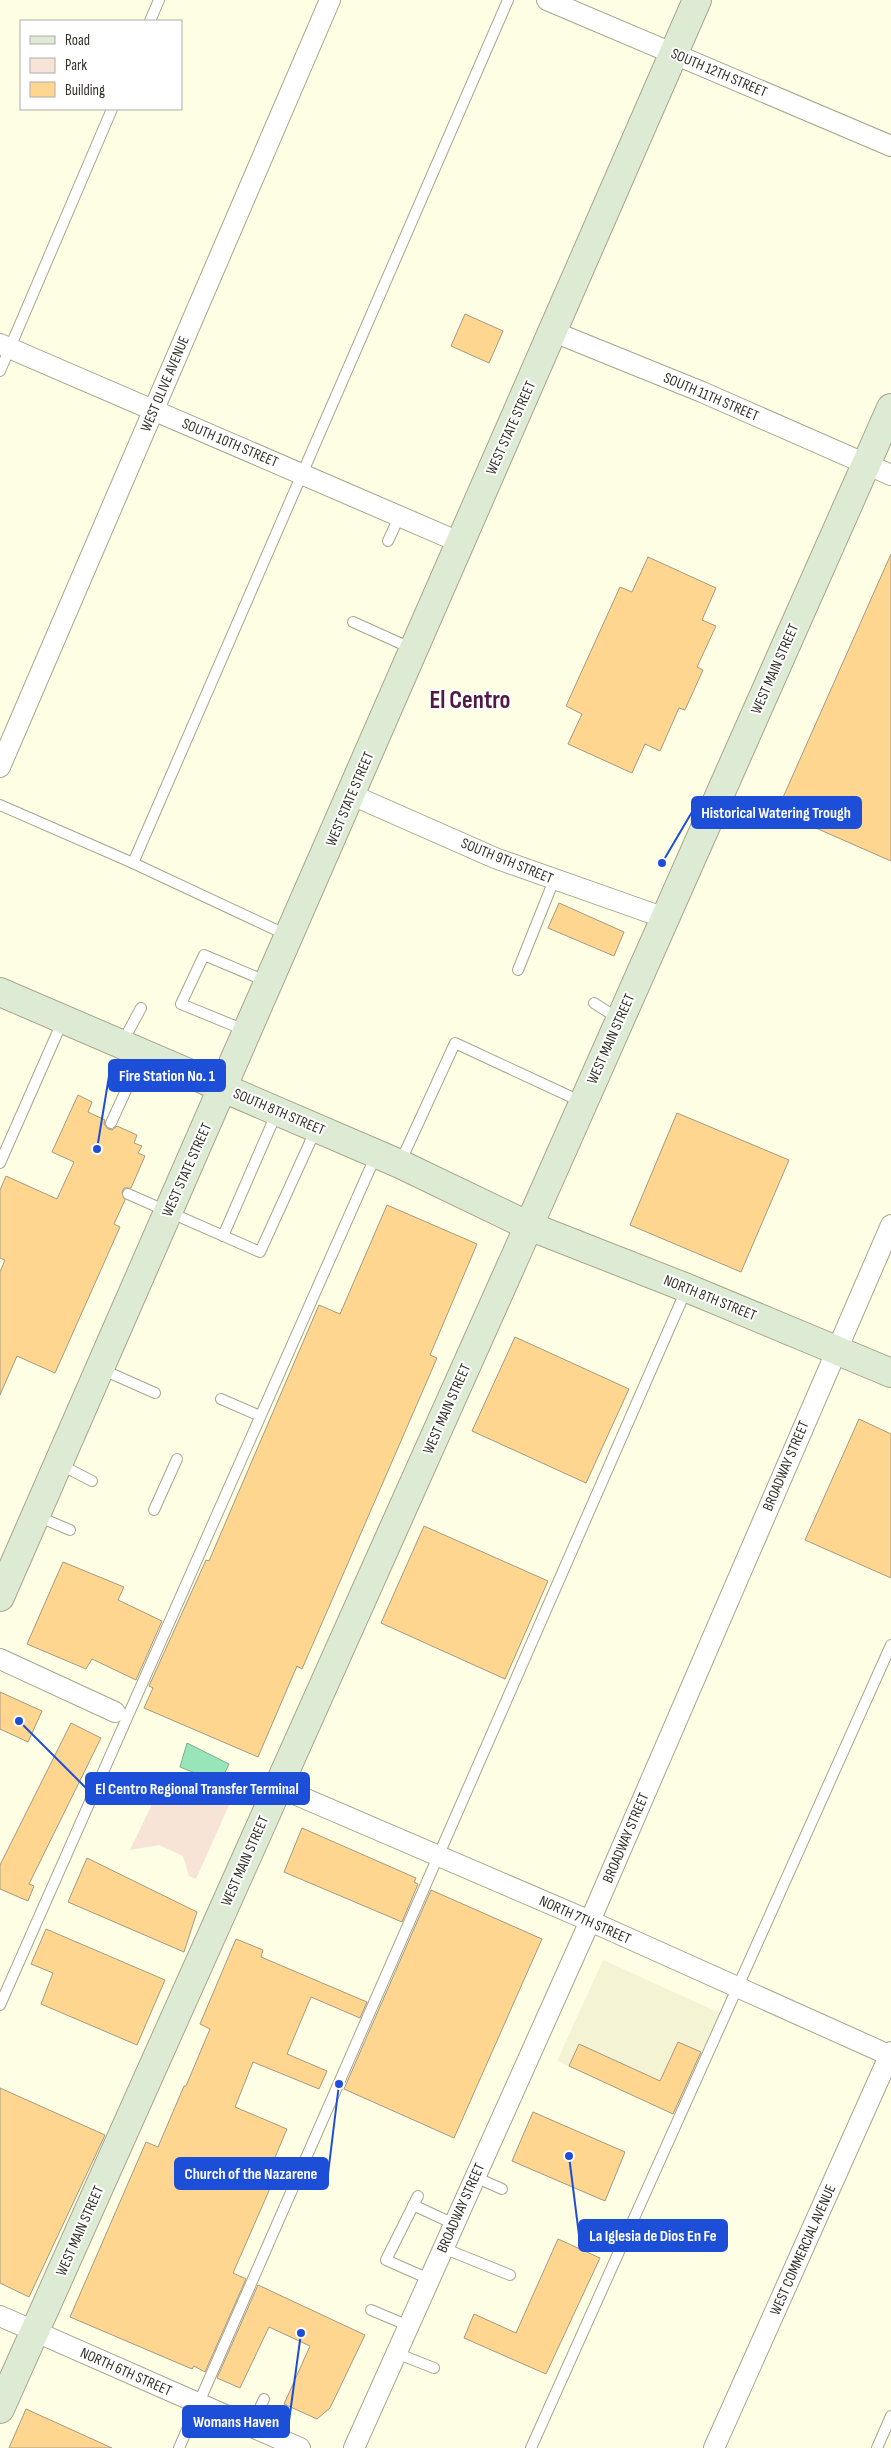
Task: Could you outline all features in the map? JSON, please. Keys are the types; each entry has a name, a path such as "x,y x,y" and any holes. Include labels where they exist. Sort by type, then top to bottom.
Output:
{"street":[{"name":"WEST OLIVE AVENUE","path":"0,767 330,0"},
{"name":"SOUTH 12TH STREET","path":"547,0 891,146"},
{"name":"WEST STATE STREET","path":"0,1597 352,795 459,542 554,332 697,0"},
{"name":"SOUTH 11TH STREET","path":"554,332 702,392 891,475"},
{"name":"SOUTH 10TH STREET","path":"5,347 459,542"},
{"name":"WEST MAIN STREET","path":"0,2409 529,1226 891,408"},
{"name":"SOUTH 9TH STREET","path":"352,795 495,858 665,918"},
{"name":"SOUTH 8TH STREET","path":"0,992 388,1159 529,1226"},
{"name":"BROADWAY STREET","path":"354,2448 590,1921 891,1225"},
{"name":"NORTH 8TH STREET","path":"529,1226 687,1288 891,1373"},
{"path":"0,1659 115,1712"},
{"name":"NORTH 7TH STREET","path":"278,1787 590,1921 891,2054"},
{"name":"WEST COMMERCIAL AVENUE","path":"714,2448 891,2054"},
{"name":"NORTH 6TH STREET","path":"0,2316 300,2448"}],"lane":[{"path":"150,20 159,0"},
{"path":"132,863 303,475 508,0"},
{"path":"0,370 5,347 112,110"},
{"path":"388,541 399,517"},
{"path":"353,622 414,650"},
{"path":"0,805 290,936"},
{"path":"518,970 554,880"},
{"path":"248,1031 181,1004 204,955 269,982"},
{"path":"594,1003 620,1020"},
{"path":"111,1123 141,1008"},
{"path":"0,1163 64,1019"},
{"path":"0,2005 260,1416 388,1159 455,1043 583,1103"},
{"path":"223,1236 277,1111"},
{"path":"128,1194 260,1252 317,1128"},
{"path":"179,2448 687,1288"},
{"path":"100,1368 155,1393"},
{"path":"221,1399 260,1416"},
{"path":"154,1510 177,1460"},
{"path":"58,1464 92,1480"},
{"path":"36,1516 70,1530"},
{"path":"531,2448 891,1645"},
{"path":"475,2177 502,2189"},
{"path":"429,2279 386,2260 416,2200 454,2224"},
{"path":"443,2248 510,2275"},
{"path":"371,2310 408,2326"},
{"path":"396,2353 434,2368"},
{"path":"251,2427 264,2399"},
{"path":"876,2448 891,2416"}],"shaded area":[{"path":"187,1743 229,1764 220,1783 180,1767"},
{"path":"603,1960 720,2013 675,2114 557,2061"}],"green space":[{"path":"168,1771 183,1790 190,1795 203,1798 234,1794 196,1879 189,1876 183,1856 159,1845 130,1850"}],"building":[{"path":"465,314 503,331 489,363 451,346"},
{"path":"891,554 891,861 777,811"},
{"path":"648,557 716,588 702,620 716,626 697,667 703,670 685,710 679,708 660,751 645,744 632,773 568,744 582,714 566,706 620,587 632,592"},
{"path":"559,903 624,932 614,956 548,928"},
{"path":"78,1095 92,1102 88,1112 105,1120 104,1124 108,1129 112,1130 117,1126 137,1135 134,1143 142,1146 138,1153 145,1156 131,1188 124,1188 122,1192 125,1200 114,1224 120,1227 55,1373 17,1356 0,1395 0,1272 5,1260 0,1258 0,1190 6,1176 57,1199 74,1162 52,1152"},
{"path":"677,1113 789,1160 741,1272 630,1225"},
{"path":"387,1205 477,1244 430,1355 437,1358 302,1669 297,1666 258,1757 144,1708 153,1688 149,1686 206,1560 209,1561 319,1305 340,1314"},
{"path":"515,1337 629,1389 586,1483 472,1431"},
{"path":"859,1419 891,1434 891,1578 805,1540"},
{"path":"424,1526 548,1581 505,1679 381,1623"},
{"path":"63,1562 124,1587 118,1600 162,1621 136,1680 92,1659 86,1669 27,1644"},
{"path":"0,1692 42,1711 28,1742 0,1729"},
{"path":"71,1723 101,1738 29,1884 34,1886 28,1901 0,1889 0,1865"},
{"path":"302,1828 416,1878 414,1882 418,1884 402,1922 284,1872"},
{"path":"87,1858 197,1912 184,1952 68,1902"},
{"path":"431,1890 542,1939 454,2138 344,2089"},
{"path":"46,1929 165,1980 137,2045 41,2004 53,1973 31,1964"},
{"path":"236,1939 263,1950 261,1957 367,2002 360,2018 311,1997 287,2054 327,2071 319,2089 253,2062 235,2107 287,2129 268,2174 275,2177 233,2273 246,2279 205,2372 194,2366 192,2369 70,2317 146,2142 158,2147 184,2086 186,2086 210,2029 200,2024"},
{"path":"678,2042 701,2052 673,2114 569,2066 579,2044 660,2081"},
{"path":"0,2088 105,2135 29,2297 0,2283"},
{"path":"533,2112 625,2152 605,2201 512,2161"},
{"path":"558,2239 600,2258 546,2374 464,2338 474,2314 516,2333"},
{"path":"258,2285 365,2335 330,2408 317,2419 284,2404 310,2346 269,2327 240,2388 217,2378"},
{"path":"26,2409 112,2448 9,2448"}],"place":[{"name":"Historical Watering Trough","path":"662,863"},
{"name":"Fire Station No. 1","path":"97,1149"},
{"name":"El Centro Regional Transfer Terminal","path":"19,1721"},
{"name":"Church of the Nazarene","path":"339,2084"},
{"name":"La Iglesia de Dios En Fe","path":"569,2156"},
{"name":"Womans Haven","path":"301,2333"}],"district":[{"name":"El Centro","path":"470,700"}]}
